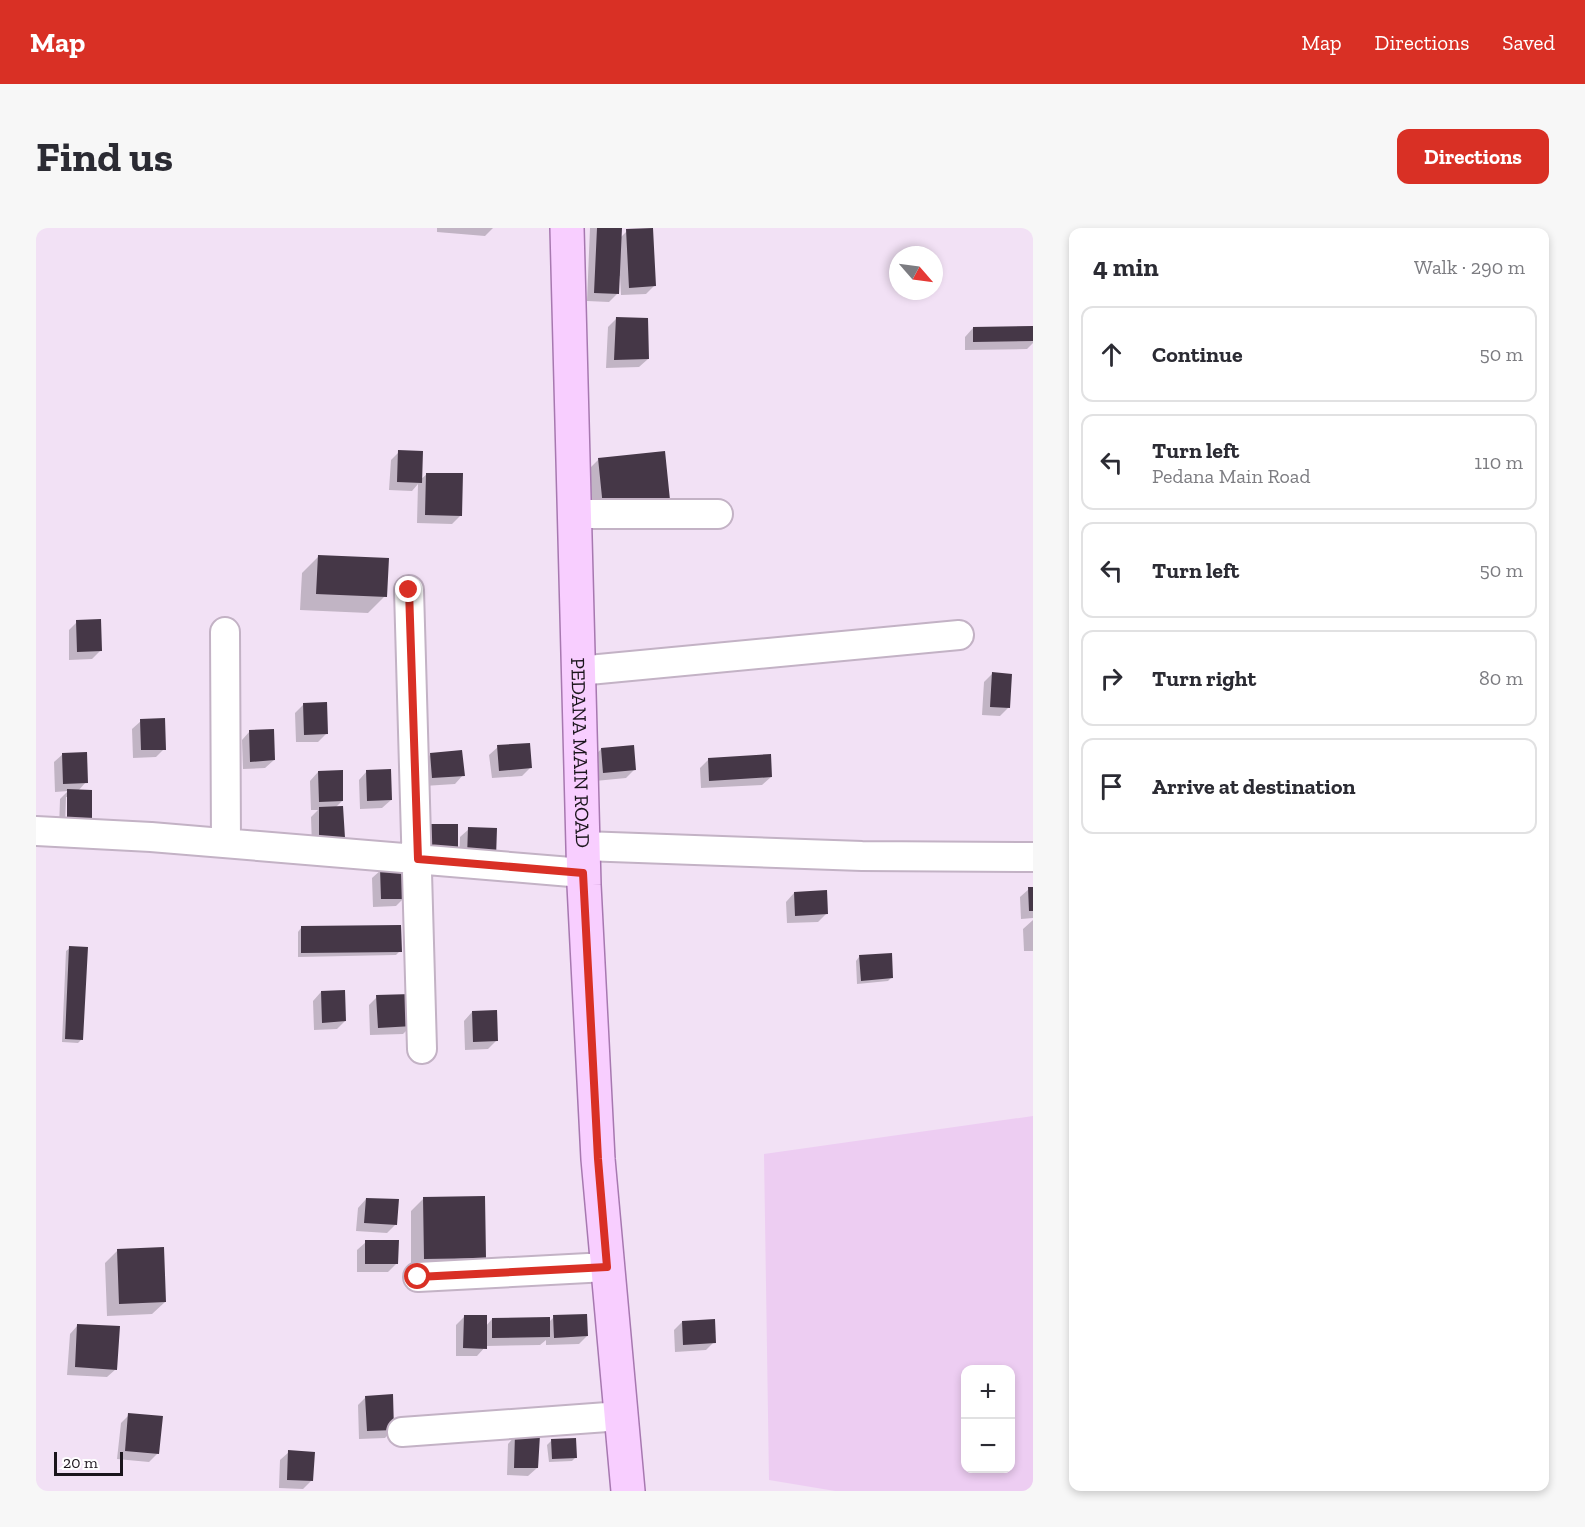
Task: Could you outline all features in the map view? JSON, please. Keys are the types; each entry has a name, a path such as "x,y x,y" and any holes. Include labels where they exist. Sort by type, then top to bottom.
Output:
{"main road":[{"name":"PEDANA MAIN ROAD","path":"567,228 583,859 598,1159 628,1491"}],"street":[{"path":"574,514 718,514"},
{"path":"409,590 422,1049"},
{"path":"225,632 226,843"},
{"path":"578,671 958,636"},
{"path":"36,831 226,843 418,859 1033,857"},
{"path":"418,1277 607,1267"},
{"path":"402,1432 621,1416"}],"shaded area":[{"path":"1033,1116 1033,1491 835,1491 769,1480 764,1154"}],"building":[{"path":"597,228 622,228 619,294 594,293"},
{"path":"653,228 656,286 629,288 626,229"},
{"path":"616,317 648,318 649,359 614,360"},
{"path":"1033,326 1033,341 973,342 973,327"},
{"path":"398,450 423,451 422,483 397,482"},
{"path":"665,451 670,500 603,507 598,458"},
{"path":"426,473 463,473 462,516 425,515"},
{"path":"318,555 389,558 387,597 316,594"},
{"path":"101,619 102,651 77,652 76,620"},
{"path":"992,672 1012,674 1010,708 990,707"},
{"path":"327,702 328,734 304,735 303,703"},
{"path":"165,718 166,750 141,750 140,719"},
{"path":"274,729 275,760 250,762 249,730"},
{"path":"530,743 532,768 499,771 497,745"},
{"path":"634,745 636,770 603,773 601,748"},
{"path":"462,750 465,776 432,778 430,753"},
{"path":"87,752 88,783 63,784 62,753"},
{"path":"771,754 772,777 709,781 708,758"},
{"path":"391,769 392,800 367,801 366,770"},
{"path":"343,770 343,801 319,802 318,771"},
{"path":"67,789 92,790 92,821 67,821"},
{"path":"343,806 345,838 319,838 319,807"},
{"path":"430,824 458,824 458,847 429,847"},
{"path":"468,827 497,828 496,858 467,858"},
{"path":"405,867 406,899 381,899 380,868"},
{"path":"1028,887 1033,887 1033,911 1029,911"},
{"path":"827,890 828,914 795,916 794,892"},
{"path":"401,925 402,952 301,953 301,926"},
{"path":"69,946 88,947 83,1040 65,1039"},
{"path":"892,953 893,978 861,981 859,955"},
{"path":"345,990 346,1021 322,1023 321,991"},
{"path":"412,994 413,1026 378,1028 376,995"},
{"path":"497,1010 498,1041 473,1042 472,1011"},
{"path":"485,1196 486,1258 424,1259 423,1197"},
{"path":"366,1198 399,1199 397,1225 364,1223"},
{"path":"365,1240 399,1240 398,1264 365,1264"},
{"path":"164,1247 166,1302 119,1304 117,1249"},
{"path":"587,1314 588,1336 554,1338 553,1315"},
{"path":"464,1315 487,1315 487,1349 463,1348"},
{"path":"550,1317 550,1337 492,1338 492,1318"},
{"path":"715,1319 716,1343 683,1345 682,1321"},
{"path":"77,1324 120,1326 117,1370 75,1367"},
{"path":"393,1394 394,1430 367,1431 365,1396"},
{"path":"128,1413 163,1416 159,1454 125,1451"},
{"path":"515,1434 540,1435 538,1468 514,1468"},
{"path":"576,1438 577,1458 552,1459 551,1439"},
{"path":"288,1450 315,1452 313,1481 287,1480"}],"route":[{"path":"409,590 418,859 583,873 598,1159 607,1267 418,1277"}]}
